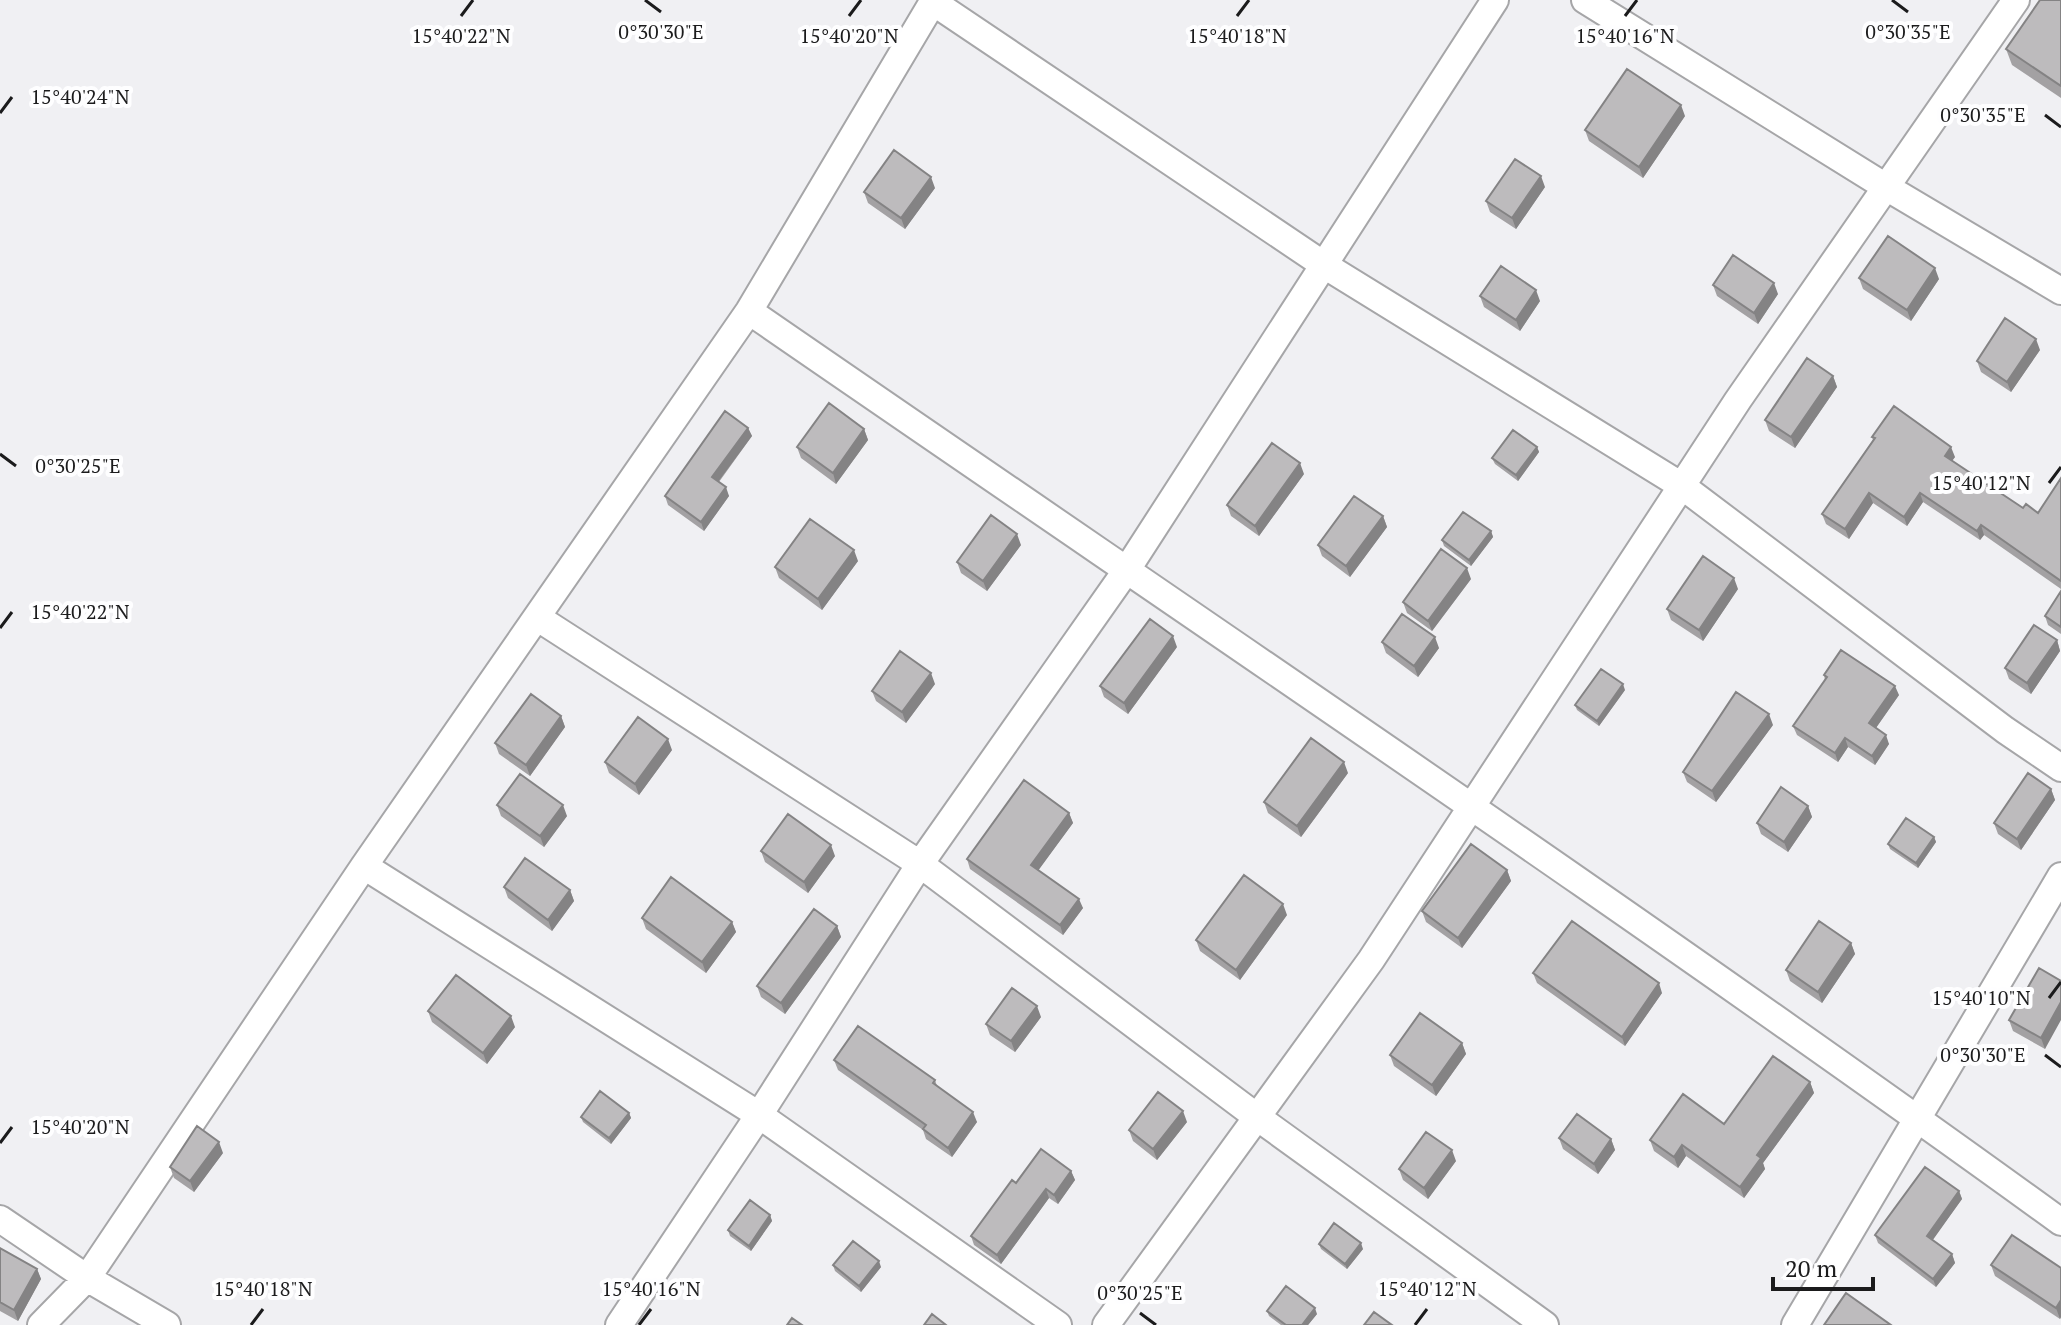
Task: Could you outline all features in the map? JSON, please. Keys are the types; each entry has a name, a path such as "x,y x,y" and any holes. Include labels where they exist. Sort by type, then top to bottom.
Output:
{"street":[{"path":"619,1325 759,1115 920,864 1126,571 1495,0"},
{"path":"1585,0 1886,187 2061,291"},
{"path":"1106,1325 1371,960 1682,486 2016,0"},
{"path":"41,1325 87,1278 364,866 749,311 934,1 1324,265 1682,486 2005,730 2061,768"},
{"path":"749,311 1471,807 2061,1222"},
{"path":"538,618 920,864 1257,1117 1545,1325"},
{"path":"364,866 759,1115 1058,1325"},
{"path":"1795,1325 2061,876"},
{"path":"0,1219 87,1278 167,1325"}],"building":[{"path":"2040,0 2061,0 2061,86 2006,49"},
{"path":"1627,69 1681,105 1639,167 1585,130"},
{"path":"894,150 931,177 901,218 864,192"},
{"path":"1515,159 1541,176 1512,218 1486,201"},
{"path":"1888,236 1935,268 1907,310 1859,278"},
{"path":"1733,255 1774,283 1754,313 1713,285"},
{"path":"1501,266 1536,290 1516,320 1480,296"},
{"path":"2005,318 2036,339 2007,382 1977,361"},
{"path":"1807,358 1833,376 1791,437 1765,420"},
{"path":"829,403 864,429 833,473 797,447"},
{"path":"1894,406 1951,447 1945,456 2023,508 2026,504 2038,513 2061,478 2061,581 1981,525 1977,531 1920,493 1904,517 1869,493 1845,529 1822,514"},
{"path":"725,411 748,428 712,477 726,487 701,522 665,496"},
{"path":"1513,430 1537,447 1516,475 1492,458"},
{"path":"1272,443 1300,463 1255,526 1227,505"},
{"path":"1354,496 1383,516 1346,566 1318,545"},
{"path":"1463,512 1491,531 1469,560 1442,540"},
{"path":"991,515 1017,534 983,581 957,562"},
{"path":"810,519 854,550 818,599 775,567"},
{"path":"1441,549 1467,568 1428,621 1403,602"},
{"path":"1703,556 1734,578 1699,630 1667,609"},
{"path":"2061,591 2061,627 2045,616"},
{"path":"1402,614 1435,637 1414,666 1382,642"},
{"path":"1150,619 1173,636 1124,703 1100,686"},
{"path":"2034,625 2057,640 2027,683 2005,668"},
{"path":"1841,650 1895,686 1869,723 1886,735 1872,756 1845,738 1835,753 1793,726 1827,677 1824,675"},
{"path":"900,651 931,673 902,712 872,691"},
{"path":"1601,669 1623,684 1597,721 1575,705"},
{"path":"1736,692 1769,714 1712,791 1683,772"},
{"path":"531,694 561,716 526,765 495,743"},
{"path":"638,717 668,739 635,784 605,762"},
{"path":"1311,738 1344,762 1297,826 1264,802"},
{"path":"2028,773 2051,789 2017,839 1994,823"},
{"path":"520,774 563,805 540,836 497,805"},
{"path":"1024,780 1069,813 1031,865 1079,899 1060,925 967,859"},
{"path":"1781,787 1808,806 1784,842 1757,823"},
{"path":"788,814 831,845 804,882 761,851"},
{"path":"1906,818 1934,837 1916,863 1888,844"},
{"path":"1471,844 1507,870 1458,938 1422,911"},
{"path":"525,858 570,890 548,920 504,887"},
{"path":"1244,875 1283,904 1236,970 1196,940"},
{"path":"671,877 732,922 702,962 642,918"},
{"path":"814,909 837,926 781,1003 757,986"},
{"path":"1572,921 1659,983 1622,1037 1533,973"},
{"path":"1819,921 1851,943 1818,992 1786,970"},
{"path":"2039,968 2061,981 2061,1002 2041,1038 2009,1020"},
{"path":"456,975 511,1016 483,1053 428,1011"},
{"path":"1012,988 1037,1006 1011,1041 986,1024"},
{"path":"1420,1013 1462,1043 1432,1085 1390,1055"},
{"path":"858,1026 935,1080 933,1083 973,1112 948,1148 923,1129 926,1125 834,1060"},
{"path":"1773,1056 1810,1082 1757,1155 1761,1158 1740,1187 1682,1145 1674,1157 1650,1140 1683,1094 1724,1124"},
{"path":"600,1091 629,1113 609,1138 581,1117"},
{"path":"1158,1092 1183,1111 1153,1149 1129,1130"},
{"path":"1577,1114 1611,1139 1594,1164 1559,1138"},
{"path":"197,1126 219,1142 190,1181 170,1167"},
{"path":"1426,1132 1452,1150 1424,1188 1399,1169"},
{"path":"1041,1149 1071,1171 1054,1195 1046,1189 997,1255 971,1236 1012,1180 1016,1183"},
{"path":"1925,1167 1959,1191 1927,1236 1952,1254 1933,1279 1875,1235"},
{"path":"750,1200 770,1215 749,1246 728,1230"},
{"path":"1334,1223 1361,1243 1345,1264 1319,1244"},
{"path":"2012,1235 2061,1268 2061,1300 2056,1308 1991,1265"},
{"path":"853,1241 879,1261 859,1286 833,1265"},
{"path":"0,1248 37,1269 14,1310 0,1302"},
{"path":"1286,1286 1315,1308 1302,1325 1286,1325 1267,1311"},
{"path":"1846,1293 1891,1325 1824,1325"},
{"path":"1374,1312 1392,1325 1364,1325"},
{"path":"932,1314 946,1325 924,1325"},
{"path":"792,1318 802,1325 787,1325"}]}
